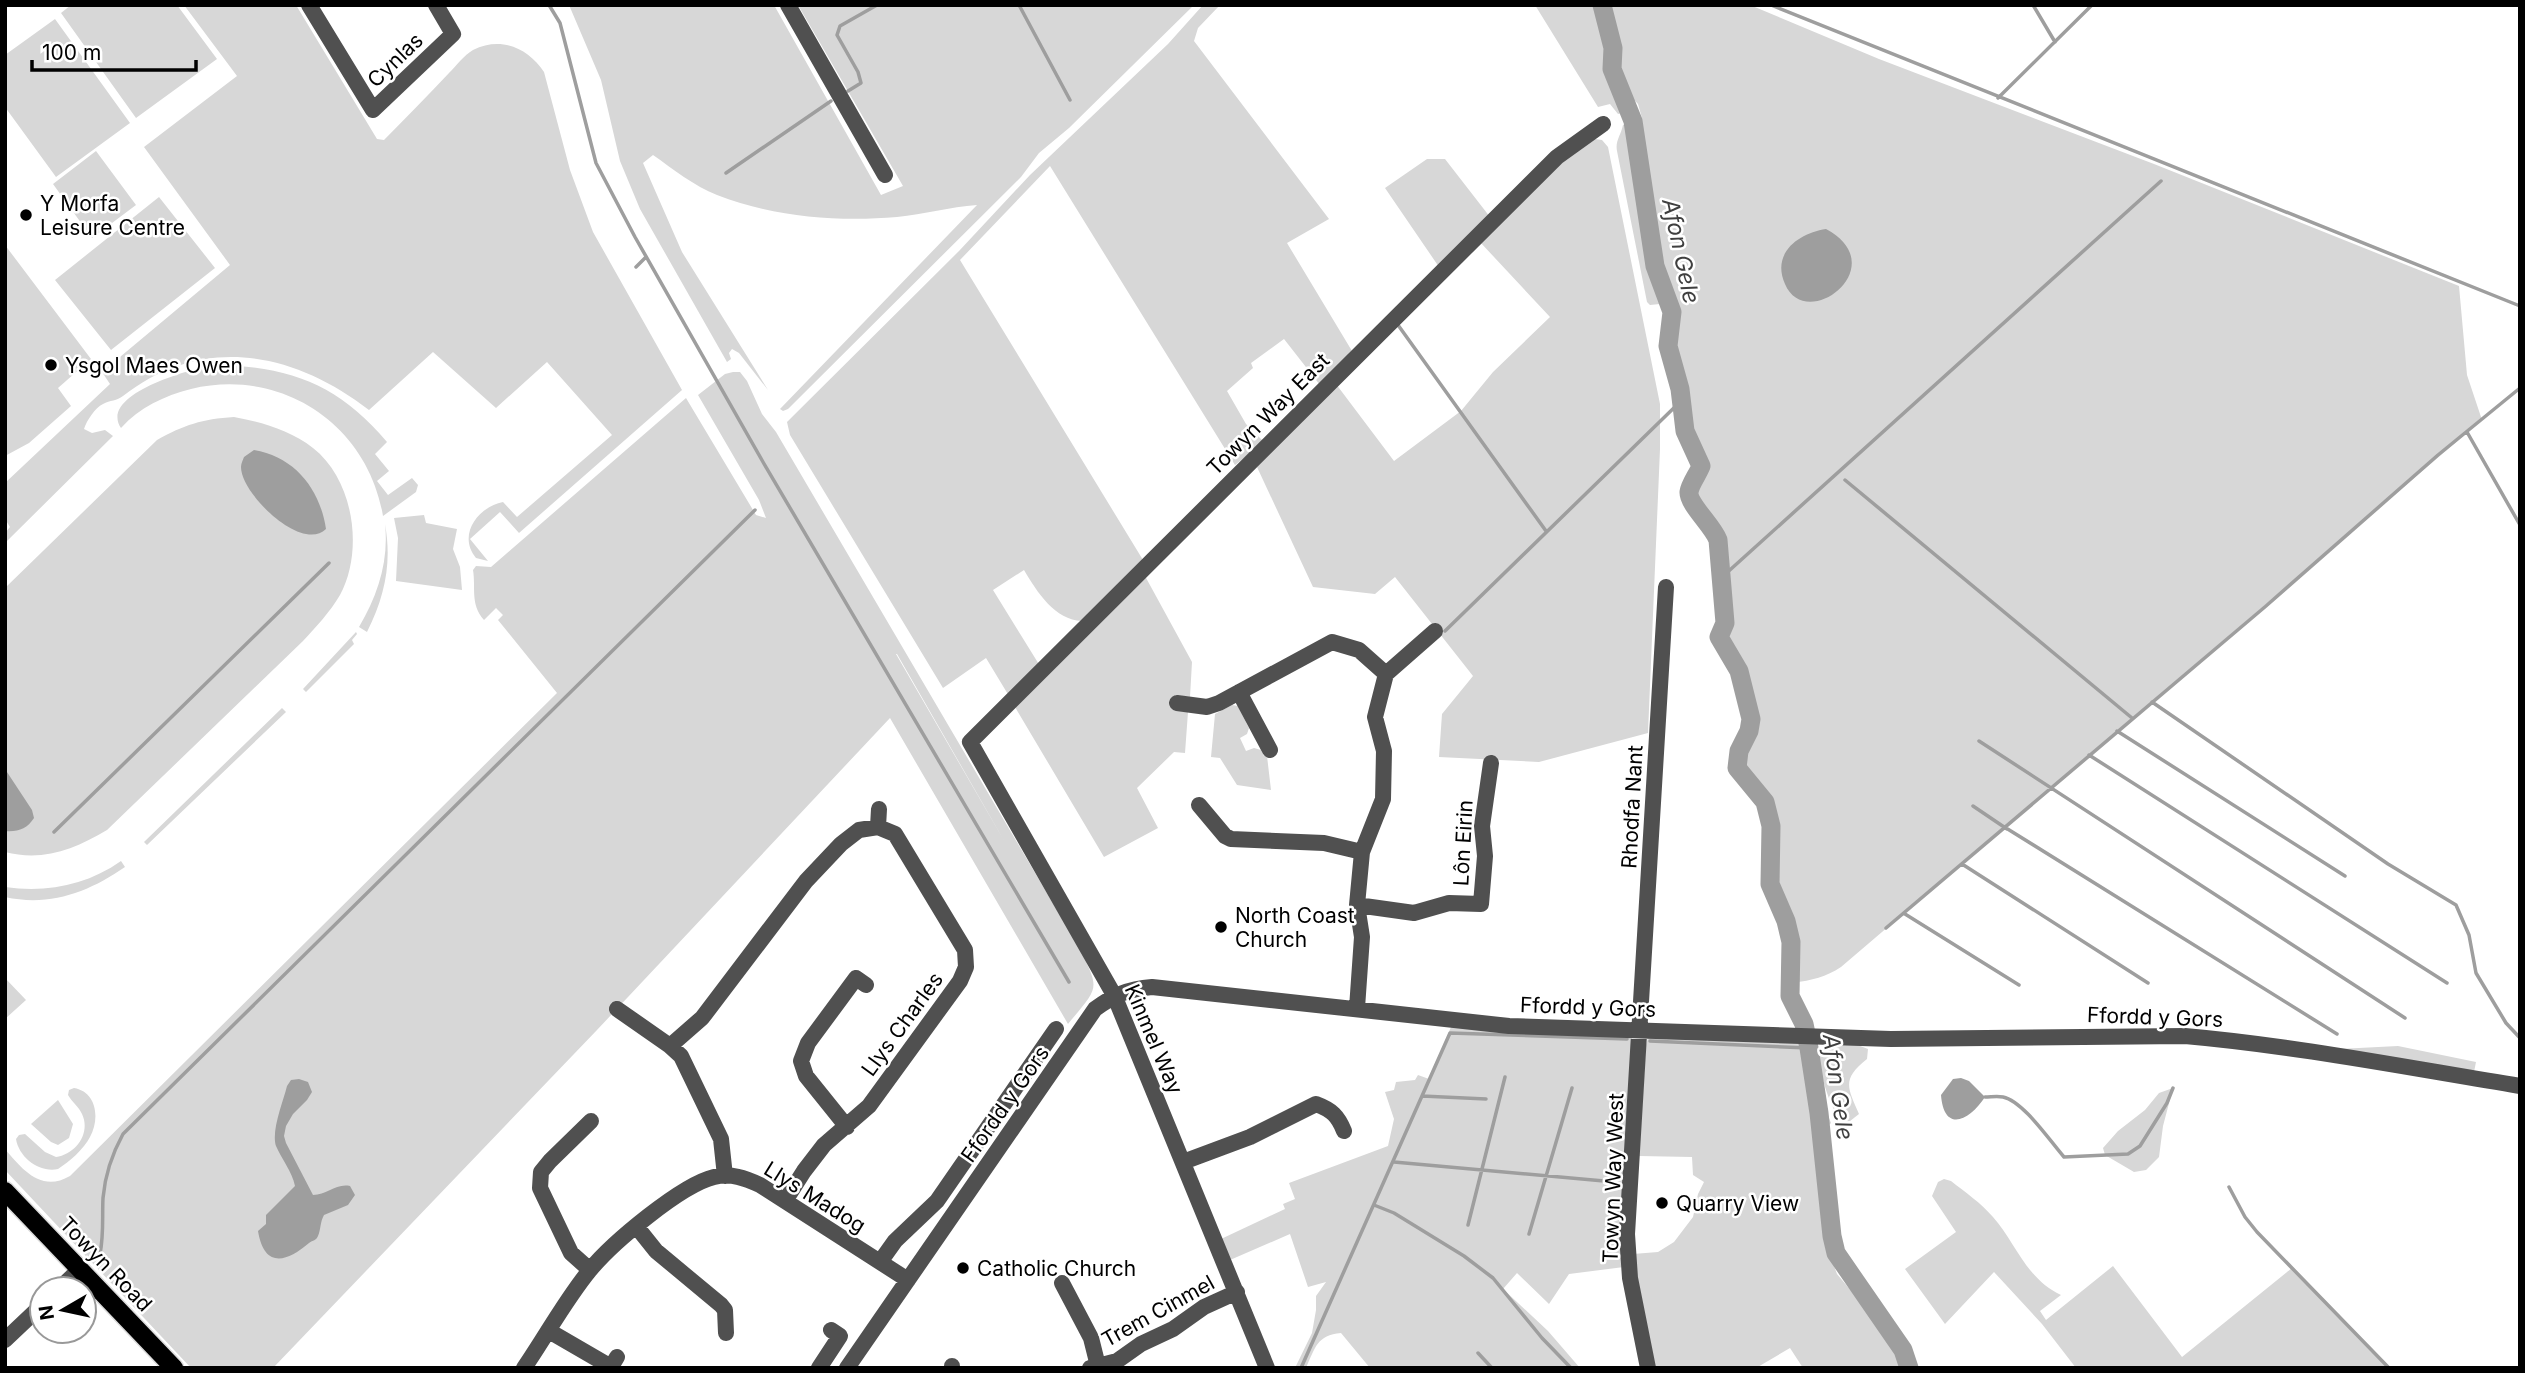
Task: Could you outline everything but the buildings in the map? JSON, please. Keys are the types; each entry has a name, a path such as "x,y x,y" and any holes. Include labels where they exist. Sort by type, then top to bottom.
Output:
{"main road":[{"name":"Towyn Road","path":"6,1194 174,1368"}],"street":[{"name":"Cynlas","path":"309,5 373,110 453,34 436,5"},
{"path":"788,5 885,175"},
{"name":"Towyn Way East","path":"970,742 1557,157 1603,124"},
{"name":"Rhodfa Nant","path":"1641,1029 1666,587"},
{"path":"1357,1008 1362,937 1357,905 1362,852 1383,799 1384,751 1375,717 1386,674 1435,631"},
{"path":"1177,703 1207,708 1332,642 1359,650 1386,674"},
{"path":"1239,692 1255,739 1270,750"},
{"name":"Kinmel Way","path":"970,742 1114,995 1267,1368"},
{"name":"Lôn Eirin","path":"1479,922 1485,856 1482,826 1494,784 1491,762"},
{"path":"1199,805 1217,815 1224,836 1231,839 1324,843 1362,852"},
{"path":"670,1046 702,1018 806,881 841,844 859,830 877,827 879,809"},
{"name":"Llys Charles","path":"785,1201 824,1145 869,1106 960,981 966,967 964,950 895,834 877,827"},
{"name":"Lôn Eirin","path":"1357,905 1414,913 1449,903 1480,904"},
{"path":"847,1127 806,1076 801,1061 808,1043 856,978 866,985"},
{"name":"Ffordd y Gors","path":"847,1368 1096,1009 1114,995 1133,989 1152,987 1508,1026 1891,1039 2185,1036 2274,1046 2520,1086"},
{"path":"524,1368 590,1270 626,1233 693,1186 725,1176 721,1139 681,1056 617,1009"},
{"path":"880,1262 895,1241 937,1201 1056,1029"},
{"name":"Towyn Way West","path":"1641,1029 1627,1234 1630,1278 1648,1368"},
{"path":"1183,1162 1250,1137 1317,1104 1331,1110 1339,1118 1344,1131"},
{"path":"590,1270 571,1253 540,1188 541,1172 591,1121"},
{"name":"Llys Madog","path":"725,1176 740,1176 785,1201 908,1280"},
{"path":"636,1226 656,1251 727,1302 726,1334"},
{"path":"74,1275 80,1269"},
{"name":"Trem Cinmel","path":"1060,1293 1091,1338 1094,1367 1117,1361 1141,1344 1173,1329 1204,1307 1237,1292"},
{"path":"5,1340 28,1318"},
{"path":"819,1368 840,1336 831,1329"},
{"path":"549,1331 611,1367 617,1357"}],"shaded area":[{"path":"71,5 177,5 217,59 136,118 61,13"},
{"path":"184,5 296,5 377,139 384,140 473,50 504,44 530,56 544,72 570,170 593,232 682,390 519,533 500,512 470,539 488,561 476,558 469,540 473,523 478,516 503,502 517,517 612,435 547,362 496,408 433,352 369,410 310,374 279,363 247,358 216,358 184,364 153,376 121,398 97,408 84,429 92,433 105,430 113,436 5,543 5,533 10,527 5,519 5,483 110,384 102,372 230,265 144,147 237,76"},
{"path":"569,5 774,5 881,195 903,186 798,5 1194,5 1069,128 1039,153 1021,177 783,411 780,409 977,205 897,217 852,219 806,216 761,208 717,195 692,182 653,155 643,163 682,252 768,390 739,353 732,349 729,353 731,359 727,362 640,209 620,161 601,80"},
{"path":"1203,5 1220,5 1198,28 1194,41 1329,219 1287,243 1352,351 1320,385 1284,339 1251,363 1253,368 1227,391 1246,424 1264,442 1235,465 1050,166 960,260 1143,560 1082,621 1063,616 1055,610 1041,596 1024,570 993,590 1040,666 1009,696 986,658 943,688 790,435 787,422 959,251 1030,175 1168,44"},
{"path":"1535,5 1599,5 1610,49 1609,76 1625,112 1618,114 1610,104 1598,107"},
{"path":"1606,5 1750,5 1879,59 2154,164 2459,286 2467,375 2482,420 1841,967 1806,981 1793,983 1794,938 1774,883 1774,830 1769,802 1743,767 1743,753 1756,722 1755,710 1744,670 1726,639 1723,548 1714,523 1694,500 1695,490 1704,469 1690,432 1683,385 1672,347 1675,312 1658,267 1641,151 1642,118 1638,104 1623,88 1619,78 1616,68 1617,48 1606,14"},
{"path":"55,19 130,123 56,177 5,107 5,55"},
{"path":"1628,123 1640,187 1639,205 1646,225 1652,273 1660,304 1650,305 1647,302 1617,151 1617,141 1623,125"},
{"path":"1595,139 1602,140 1608,147 1660,404 1648,733 1539,762 1439,757 1442,714 1473,676 1395,577 1375,594 1313,587 1257,467 1336,384 1394,461 1461,411 1493,372 1550,317 1480,242 1562,158"},
{"path":"96,151 136,205 92,238 53,184"},
{"path":"1427,159 1445,159 1490,217 1439,267 1385,188"},
{"path":"159,197 215,268 111,350 55,280"},
{"path":"1826,229 1845,244 1852,260 1849,276 1839,289 1825,298 1810,302 1796,298 1785,284 1782,273 1785,254 1797,240"},
{"name":"Ysgol Maes Owen","path":"5,245 91,359 58,388 71,406 29,443 5,456"},
{"path":"215,365 267,369 311,382 331,393 369,422 387,442 375,454 389,471 377,481 388,495 412,478 418,485 416,492 383,516 374,484 359,455 340,430 316,410 288,396 257,387 225,384 181,392 144,408 121,428 118,416 123,404 135,394 170,377"},
{"path":"740,372 747,381 762,414 776,432 1078,946 1091,972 1091,994 1068,1024 890,718 597,1030 273,1368 191,1368 5,1170 5,1149 25,1171 41,1180 60,1181 70,1176 557,693 498,620 503,615 496,608 484,620 480,614 474,596 473,570 476,566 491,567 686,398 756,515 766,518 759,500 698,395 725,374","holes":["896,654 897,654 1006,844"]},
{"path":"234,417 254,421 295,436 313,448 338,478 351,517 353,538 352,558 340,595 303,641 107,830 58,852 19,855 5,852 5,588 157,440 194,424"},
{"path":"254,450 282,460 303,477 318,501 326,529 315,534 303,533 274,517 262,505 251,491 241,467 244,457"},
{"path":"424,515 426,523 457,529 453,549 460,567 462,590 396,581 398,538 394,518"},
{"path":"385,524 388,552 385,579 367,632 359,627 372,603 381,577"},
{"path":"1145,576 1192,662 1190,697 1175,695 1174,710 1188,712 1185,753 1174,752 1137,788 1158,828 1104,857 1015,707"},
{"path":"356,632 352,640 354,644 306,692 303,689"},
{"path":"1232,705 1238,706 1249,728 1247,734 1240,738 1246,751 1254,748 1267,756 1271,790 1237,785 1220,758 1211,757 1215,714"},
{"path":"282,708 286,712 147,845 144,842"},
{"path":"5,769 32,810 34,818 18,830 5,831"},
{"path":"121,861 125,867 111,876 68,895 38,900 5,897 5,887 36,889 66,885 94,876"},
{"path":"5,978 26,1000 5,1019"},
{"path":"1451,1027 1632,1037 1624,1267 1569,1274 1549,1304 1517,1273 1503,1289 1548,1331 1580,1368 1370,1368 1341,1333 1327,1336 1318,1344 1306,1368 1295,1368 1312,1333 1316,1296 1326,1282 1308,1287 1290,1234 1230,1260 1221,1239 1285,1209 1283,1204 1295,1199 1289,1183 1388,1146 1394,1119 1385,1092 1394,1090 1396,1082 1415,1080 1418,1075 1429,1079"},
{"path":"1648,1038 1804,1043 1831,1258 1837,1274 1883,1329 1904,1368 1803,1368 1790,1348 1756,1368 1653,1368 1633,1254 1658,1252 1674,1242 1693,1217 1698,1194 1704,1182 1693,1175 1692,1157 1639,1156"},
{"path":"1810,1043 1814,1050 1823,1103 1831,1123 1826,1128"},
{"path":"1826,1044 1855,1044 1868,1049 1867,1059 1854,1072 1849,1084 1859,1114 1845,1125 1831,1103 1821,1071 1820,1055"},
{"path":"2398,1046 2476,1062 2474,1072 2339,1049"},
{"path":"1953,1079 1969,1081 1985,1097 1965,1117 1952,1119 1943,1107 1941,1095"},
{"path":"291,1080 308,1082 312,1092 286,1126 286,1143 313,1195 350,1186 355,1195 348,1205 324,1215 315,1240 292,1255 277,1258 265,1251 258,1231 266,1224 266,1215 295,1186 276,1146 275,1133 287,1086"},
{"path":"74,1088 88,1095 94,1107 95,1122 90,1137 76,1155 58,1169 44,1169 31,1163 18,1146 16,1139 19,1135 25,1134 45,1152 56,1157 70,1152 80,1142 85,1128 84,1121 68,1095 69,1090"},
{"path":"2173,1088 2163,1126 2159,1157 2146,1170 2134,1172 2105,1155 2103,1148 2118,1131 2145,1110 2159,1093"},
{"path":"58,1100 73,1124 69,1138 58,1145 31,1124"},
{"path":"1944,1179 1951,1181 1988,1212 2030,1270 2039,1280 2061,1295 2040,1311 2046,1320 2113,1266 2182,1357 2292,1268 2389,1368 2076,1368 2042,1324 1994,1272 1945,1324 1905,1269 1956,1232 1932,1196 1938,1182"}],"waterway":[{"path":"549,5 560,23 596,163 635,237 763,462 1069,982"},
{"path":"848,91 861,83 858,72 837,35 840,26 877,5"},
{"path":"1019,5 1070,100"},
{"name":"Afon Gele","path":"1602,5 1613,48 1612,69 1633,121 1655,266 1672,312 1668,346 1680,389 1685,431 1701,466 1690,489 1690,497 1718,540 1725,623 1719,637 1739,671 1751,719 1749,731 1739,751 1737,768 1765,802 1771,826 1770,884 1786,921 1791,942 1790,996 1804,1024 1809,1048 1832,1236 1836,1253 1903,1350 1909,1368"},
{"path":"1771,5 2520,306"},
{"path":"2033,5 2055,42"},
{"path":"1998,98 2092,5"},
{"path":"726,173 831,101"},
{"path":"1721,578 2161,181"},
{"path":"636,267 646,257"},
{"path":"1398,325 1546,531"},
{"path":"1886,928 2266,606 2438,455 2520,388"},
{"path":"1445,631 1682,400"},
{"path":"2467,432 2520,525"},
{"path":"1845,480 2132,718"},
{"path":"100,1254 105,1181 123,1134 755,510"},
{"path":"54,832 329,563"},
{"path":"2152,702 2388,864 2456,905 2469,935 2476,973 2506,1023 2520,1038"},
{"path":"2117,731 2345,876"},
{"path":"1979,741 2405,1018"},
{"path":"2089,755 2447,983"},
{"path":"1973,806 2007,829"},
{"path":"2006,828 2337,1034"},
{"path":"1962,864 2148,983"},
{"path":"1905,914 2019,985"},
{"path":"1301,1368 1450,1033 1627,1039"},
{"path":"1650,1041 1809,1048"},
{"path":"1468,1225 1505,1077"},
{"path":"1529,1234 1572,1088"},
{"path":"1985,1097 2003,1097 2019,1106 2036,1122 2064,1157 2128,1154 2140,1146 2167,1103 2173,1088"},
{"path":"1422,1096 1486,1099"},
{"path":"1394,1162 1615,1182"},
{"path":"2229,1187 2245,1217 2257,1232 2389,1368"},
{"path":"1374,1205 1394,1213 1464,1256 1493,1278 1542,1338 1571,1368"},
{"path":"1478,1353 1492,1368"}],"railway":[{"path":"5,1074 5,1083"}],"place":[{"name":"Y Morfa Leisure Centre","path":"26,215"},
{"name":"Ysgol Maes Owen","path":"51,365"},
{"name":"North Coast Church","path":"1221,927"},
{"name":"Quarry View","path":"1662,1203"},
{"name":"Catholic Church","path":"963,1268"}]}
